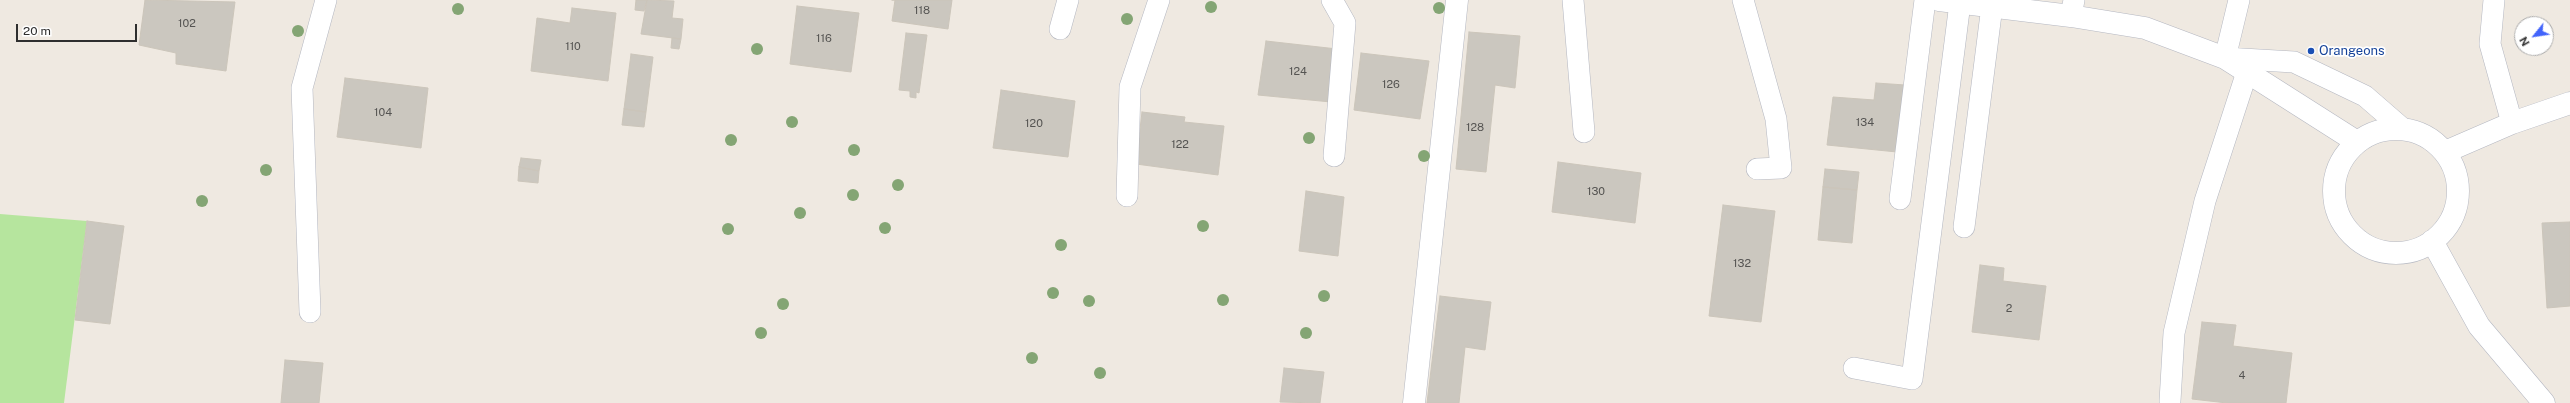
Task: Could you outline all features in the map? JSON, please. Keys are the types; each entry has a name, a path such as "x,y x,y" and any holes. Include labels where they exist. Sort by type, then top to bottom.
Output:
{"street":[{"path":"1414,403 1457,0"},
{"path":"1949,1 1992,6 2073,8 2145,28 2225,58 2356,142"},
{"path":"2445,152 2512,122 2570,103"},
{"path":"2403,129 2427,136 2445,152 2453,167 2458,183 2457,200 2453,216 2444,230 2432,241 2413,250 2392,253 2371,248 2353,236 2340,219 2334,199 2335,177 2343,158 2356,142 2379,130 2403,129"},
{"path":"2432,241 2479,326 2544,403"}],"lane":[{"path":"310,312 302,88 326,0"},
{"path":"1060,29 1068,0"},
{"path":"1127,196 1130,87 1160,0"},
{"path":"1332,0 1345,23 1334,156"},
{"path":"1573,0 1584,132"},
{"path":"1743,0 1776,119 1781,168 1757,170"},
{"path":"1900,199 1925,0"},
{"path":"2239,0 2225,58 2294,62 2365,96 2403,129"},
{"path":"2494,0 2490,44 2512,122"},
{"path":"1854,368 1912,380 1949,1"},
{"path":"1964,227 1992,6"},
{"path":"2170,401 2174,332 2205,201 2247,72"}],"green space":[{"path":"0,214 87,221 64,403 0,403"}],"building":[{"path":"145,0 235,2 226,71 176,64 176,53 139,45"},
{"path":"636,0 647,0 644,11 635,10"},
{"path":"647,0 674,1 672,18 683,19 681,39 641,34"},
{"path":"895,0 952,0 948,29 892,21"},
{"path":"797,6 859,13 851,72 790,64"},
{"path":"572,8 616,13 608,81 531,71 537,18 570,23"},
{"path":"1469,32 1520,36 1515,88 1495,85 1486,172 1456,169"},
{"path":"906,33 927,35 919,93 916,92 916,98 910,97 910,91 899,90"},
{"path":"672,38 681,39 679,49 671,48"},
{"path":"1266,41 1337,49 1331,102 1258,95"},
{"path":"1361,53 1429,61 1420,119 1354,110"},
{"path":"631,54 653,57 646,112 624,109"},
{"path":"345,78 428,88 421,148 337,137"},
{"path":"1876,83 1905,85 1897,152 1827,145 1833,97 1874,100"},
{"path":"1001,90 1075,101 1068,157 993,148"},
{"path":"624,109 646,112 644,127 622,125"},
{"path":"1142,112 1185,117 1184,122 1224,126 1218,175 1136,164"},
{"path":"521,158 541,160 539,171 519,167"},
{"path":"1558,162 1641,173 1635,223 1552,212"},
{"path":"519,167 539,171 538,183 518,181"},
{"path":"1825,169 1859,172 1857,190 1823,187"},
{"path":"1823,187 1857,190 1852,243 1818,240"},
{"path":"1306,191 1344,197 1338,256 1299,251"},
{"path":"1723,205 1775,211 1761,322 1709,316"},
{"path":"87,221 124,226 110,324 75,320"},
{"path":"2570,222 2570,306 2547,308 2542,223"},
{"path":"1980,265 2004,268 2003,281 2046,286 2039,340 1972,332"},
{"path":"1440,296 1491,302 1485,350 1465,347 1459,403 1427,403"},
{"path":"2202,322 2236,325 2233,346 2292,353 2286,403 2227,403 2192,399"},
{"path":"285,360 323,363 319,403 281,403"},
{"path":"1284,368 1324,372 1320,403 1280,402"}],"place":[{"name":"Orangeons","path":"2311,51"}]}
